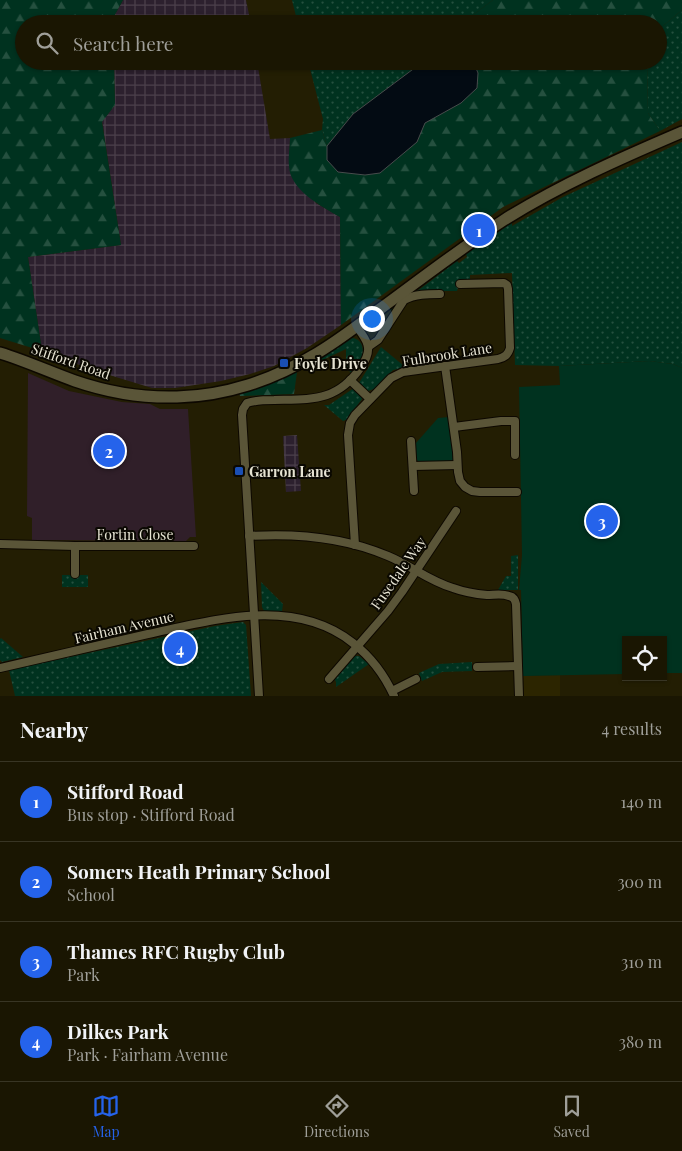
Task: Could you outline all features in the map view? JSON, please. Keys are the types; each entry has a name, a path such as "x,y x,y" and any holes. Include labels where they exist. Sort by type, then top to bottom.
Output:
{"main road":[{"name":"Stifford Road","path":"0,353 44,368 74,381 125,393 164,397 190,396 231,390 269,378 315,355 466,246 524,208 579,178 682,132"}],"street":[{"name":"Fulbrook Lane","path":"355,545 348,429 355,415 397,374 498,359 505,357 508,353 510,348 507,286 504,283 460,284"},
{"path":"368,347 378,340 404,300 416,296 440,294"},
{"path":"259,696 243,409 247,403 259,400 306,399 321,397 336,391 350,380 368,356 366,341 356,326"},
{"path":"445,366 460,480 465,487 472,491 517,492"},
{"path":"350,380 370,399"},
{"path":"454,427 515,421 515,455"},
{"path":"411,441 414,491"},
{"path":"412,466 458,465"},
{"name":"Fusedale Way","path":"330,679 388,611 456,511"},
{"path":"249,536 309,536 355,545 387,555 431,579 453,588 467,592 513,597 516,604 519,696"},
{"name":"Fortin Close","path":"0,544 194,546"},
{"path":"75,546 75,574"},
{"name":"Fairham Avenue","path":"0,668 220,619 285,615 312,621 338,633 358,647 374,662 393,694"},
{"path":"478,667 518,666"},
{"path":"393,694 416,679"}],"shaded area":[{"path":"123,0 246,0 249,15 115,15"},
{"path":"114,70 258,70 270,139 290,138 289,167 316,203 340,217 341,325 307,348 274,366 221,381 175,388 152,388 96,371 42,351 28,257 121,245 102,121 115,105"},
{"path":"412,70 477,70 478,73 477,88 461,103 425,123 417,142 380,173 365,175 338,172 327,160 327,146 353,114"},
{"path":"28,373 69,391 122,402 150,404 160,409 188,409 196,537 190,537 186,541 32,540 32,518 27,516"},
{"path":"297,435 301,491 286,492 283,436"},
{"path":"560,675 560,696 524,696 523,676"}],"green space":[{"path":"0,0 123,0 115,15 15,15 15,70 114,70 115,105 102,122 121,245 28,257 42,351 0,338"},
{"path":"292,0 493,0 473,15 296,15"},
{"path":"493,0 682,0 682,10 667,22 667,15 473,15"},
{"path":"682,10 682,119 660,131 648,113 647,70 667,70 667,22"},
{"path":"310,70 412,70 353,114 327,146 322,130 323,119"},
{"path":"477,70 647,70 648,113 660,131 503,207 341,325 340,217 308,196 295,183 289,166 290,138 322,130 327,146 327,160 417,142 424,123 461,103 478,73"},
{"path":"682,142 682,368 673,364 649,361 559,366 515,365 512,273 470,275 470,279 460,281 457,291 436,291 411,295 393,313 388,307 420,289 457,261 459,263 467,257 466,254 512,222 512,226 563,197"},
{"path":"352,338 361,344 363,355 360,363 352,373 346,369 346,349 297,372 296,370 329,353"},
{"path":"381,347 404,366 403,368 393,370 374,389 365,390 359,383"},
{"path":"649,361 673,364 682,368 682,673 667,673 667,636 622,636 622,674 523,676 521,590 519,590 522,555 519,387 560,385 559,366"},
{"path":"296,370 294,394 240,396 239,392"},
{"path":"354,388 361,394 362,399 346,420 343,421 324,405 329,405"},
{"path":"449,417 453,460 451,462 418,462 415,451 416,443 438,418"},
{"path":"518,555 518,590 498,590 506,576 511,576 511,556"},
{"path":"62,575 88,575 88,587 62,587"},
{"path":"261,582 283,604 282,611 264,611 262,607"},
{"path":"243,622 246,625 251,696 15,696 9,670 215,626"},
{"path":"1,638 23,657 2,662 0,660"},
{"path":"353,656 359,656 369,664 336,687 334,678"},
{"path":"472,662 472,671 442,672 422,681 419,673 439,664"}],"place":[{"name":"Stifford Road","path":"479,230"},
{"name":"Foyle Drive","path":"284,363"},
{"name":"Somers Heath Primary School","path":"109,451"},
{"name":"Garron Lane","path":"239,471"},
{"name":"Thames RFC Rugby Club","path":"602,521"},
{"name":"Dilkes Park","path":"180,648"}]}
